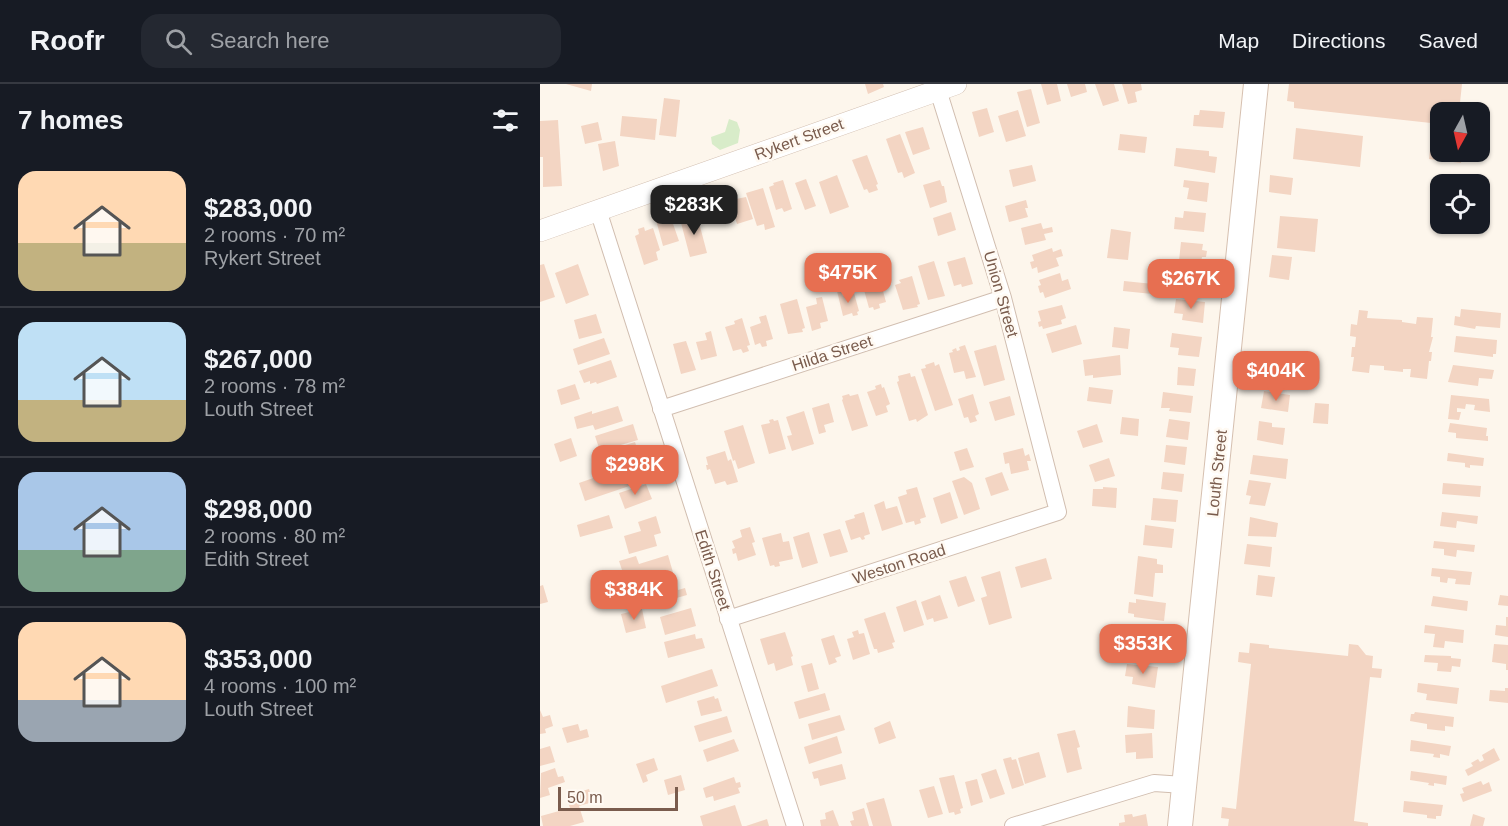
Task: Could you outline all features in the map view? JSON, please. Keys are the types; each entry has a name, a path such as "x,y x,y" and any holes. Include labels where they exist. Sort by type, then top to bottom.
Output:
{"main road":[{"name":"Louth Street","path":"1180,826 1256,84"}],"street":[{"name":"Rykert Street","path":"540,231 947,87"},
{"name":"Union Street","path":"947,87 1055,501"},
{"name":"Edith Street","path":"598,210 795,826"},
{"name":"Hilda Street","path":"661,409 1003,298"},
{"name":"Weston Road","path":"728,619 1058,512 1055,501"},
{"path":"1013,826 1154,783 1184,785"}],"green space":[{"path":"729,119 737,122 740,130 738,143 720,150 712,144 711,137 725,132"}],"building":[{"path":"566,84 592,84 591,91"},
{"path":"865,84 883,84 884,87 868,94"},
{"path":"1041,84 1057,84 1061,101 1047,105"},
{"path":"1067,84 1085,84 1087,92 1071,97"},
{"path":"1095,84 1114,84 1119,101 1103,106"},
{"path":"1122,84 1141,84 1142,90 1135,92 1137,102 1128,104"},
{"path":"1289,84 1462,84 1460,102 1430,102 1430,123 1294,108 1294,102 1287,101"},
{"path":"1031,89 1040,123 1027,127 1017,92"},
{"path":"664,98 680,100 676,137 659,135"},
{"path":"987,108 994,132 979,137 972,112"},
{"path":"1018,110 1026,136 1006,142 998,116"},
{"path":"1200,110 1225,112 1223,128 1193,126 1194,115 1199,115"},
{"path":"622,116 657,119 655,140 620,136"},
{"path":"558,120 562,186 543,187 540,121"},
{"path":"598,122 602,140 585,144 581,126"},
{"path":"923,127 930,149 913,155 905,132"},
{"path":"1296,128 1363,136 1360,167 1293,159"},
{"path":"900,134 915,173 904,178 902,172 898,173 886,139"},
{"path":"1120,134 1147,137 1145,153 1118,150"},
{"path":"615,141 619,166 603,171 598,144"},
{"path":"1176,148 1209,151 1209,156 1217,157 1215,173 1174,166"},
{"path":"867,155 878,184 876,185 878,190 869,193 867,189 864,190 852,160"},
{"path":"1032,165 1036,181 1013,187 1009,170"},
{"path":"837,175 849,207 830,214 819,182"},
{"path":"1270,175 1293,178 1291,195 1269,192"},
{"path":"806,179 816,206 805,210 795,183"},
{"path":"783,180 792,209 784,212 782,208 776,210 769,187"},
{"path":"940,180 944,186 947,202 930,208 923,185"},
{"path":"1184,180 1209,183 1207,202 1187,199 1189,188 1183,187"},
{"path":"763,188 775,227 765,230 764,224 757,226 746,193"},
{"path":"735,196 736,199 746,197 753,219 737,224 729,198"},
{"path":"1026,200 1028,208 1025,208 1028,217 1009,222 1005,206"},
{"path":"1184,211 1206,213 1204,232 1174,229 1175,217 1183,218"},
{"path":"951,212 956,230 938,236 933,218"},
{"path":"697,215 707,253 690,257 680,219"},
{"path":"1280,216 1318,219 1315,252 1277,248"},
{"path":"664,218 665,221 671,218 679,241 663,246 656,220"},
{"path":"1041,223 1043,229 1052,227 1053,232 1044,234 1046,240 1025,245 1021,228"},
{"path":"644,227 645,231 653,228 660,250 656,252 658,260 644,265 635,236 639,234 638,229"},
{"path":"1111,229 1131,232 1128,260 1107,258"},
{"path":"1181,242 1203,244 1202,250 1207,251 1206,257 1202,257 1201,263 1179,261"},
{"path":"1052,248 1053,252 1061,249 1063,256 1056,258 1059,266 1038,273 1037,267 1032,269 1030,262 1034,261 1032,255"},
{"path":"1272,255 1292,257 1289,280 1269,277"},
{"path":"965,257 973,284 962,287 961,284 954,286 947,262"},
{"path":"934,261 945,296 928,300 918,266"},
{"path":"544,264 555,297 540,302 540,265"},
{"path":"578,264 589,295 566,304 555,273"},
{"path":"1171,268 1201,270 1199,291 1169,288"},
{"path":"1060,273 1062,281 1068,279 1071,289 1045,298 1043,292 1040,293 1039,280"},
{"path":"912,276 920,304 917,305 918,307 903,310 895,285 901,283 899,280"},
{"path":"880,280 886,302 879,304 880,308 874,310 873,307 869,308 864,290 872,288 870,282"},
{"path":"1124,281 1163,285 1162,295 1123,291"},
{"path":"841,290 843,296 854,293 858,315 853,316 852,313 843,316 837,291"},
{"path":"822,297 828,321 820,323 821,328 812,331 806,307 817,304 816,298"},
{"path":"797,299 805,328 802,329 803,332 788,334 780,304"},
{"path":"1176,299 1205,302 1203,323 1182,320 1183,314 1174,313"},
{"path":"1062,305 1066,318 1061,320 1062,324 1043,329 1042,326 1039,327 1038,322 1041,321 1038,311"},
{"path":"1461,309 1501,313 1500,328 1476,326 1475,329 1454,325 1455,316 1460,317"},
{"path":"1359,310 1368,311 1367,318 1402,320 1402,322 1416,324 1417,317 1433,318 1431,337 1433,337 1429,352 1432,352 1427,379 1410,377 1411,369 1403,369 1403,372 1384,370 1384,366 1370,365 1369,373 1352,371 1354,357 1351,357 1352,347 1355,347 1356,337 1350,336 1351,324 1357,325"},
{"path":"596,314 602,333 579,339 574,320"},
{"path":"766,315 773,339 766,341 767,346 762,347 760,343 755,345 750,327 761,323 759,317"},
{"path":"742,318 750,345 747,346 749,351 743,353 741,349 733,351 725,327 735,324 734,321"},
{"path":"1076,325 1082,344 1052,353 1046,334"},
{"path":"1114,327 1130,329 1128,349 1112,347"},
{"path":"711,331 717,356 701,360 696,342 707,340 705,333"},
{"path":"1172,333 1202,337 1199,357 1178,355 1179,348 1170,347"},
{"path":"1456,336 1497,340 1496,354 1493,354 1493,357 1454,352"},
{"path":"604,338 610,354 578,365 573,349"},
{"path":"686,341 696,370 681,374 673,344"},
{"path":"965,345 976,377 966,379 964,371 954,373 949,353 956,348 957,351 960,350 959,347"},
{"path":"996,345 1005,380 984,386 974,351"},
{"path":"1120,355 1121,375 1093,378 1093,375 1085,376 1083,360"},
{"path":"611,360 617,377 597,384 596,382 590,384 590,381 584,383 579,371"},
{"path":"934,362 935,366 939,364 953,405 935,411 921,369"},
{"path":"1453,365 1494,370 1492,379 1479,378 1478,386 1448,382"},
{"path":"1178,367 1196,369 1194,386 1177,385"},
{"path":"910,373 911,377 915,376 928,415 917,422 916,419 909,421 897,382 899,381 898,376"},
{"path":"575,384 580,399 561,405 557,390"},
{"path":"881,384 890,404 886,406 888,412 876,416 867,392 876,389 875,386"},
{"path":"1089,387 1113,390 1111,404 1087,401"},
{"path":"1264,391 1290,395 1288,412 1261,408"},
{"path":"1163,392 1193,396 1191,413 1161,408"},
{"path":"849,394 850,396 858,394 868,426 852,431 842,400 842,396"},
{"path":"973,394 979,414 975,416 977,421 970,423 968,417 964,418 958,399"},
{"path":"1451,395 1489,399 1490,412 1474,410 1475,405 1466,404 1465,409 1457,408 1457,412 1461,412 1459,420 1448,419"},
{"path":"1010,396 1015,415 995,421 989,402"},
{"path":"829,403 834,422 824,425 826,432 819,434 812,408"},
{"path":"1315,403 1329,404 1328,424 1313,423"},
{"path":"618,406 623,421 595,430 593,425 577,429 574,417"},
{"path":"804,411 814,444 792,451 787,436 792,435 786,417"},
{"path":"1122,417 1139,419 1138,436 1120,434"},
{"path":"1169,419 1190,422 1188,440 1166,437"},
{"path":"769,420 778,420 786,449 769,454 761,425 770,423"},
{"path":"1259,421 1272,423 1272,427 1285,428 1283,445 1257,440"},
{"path":"1450,423 1487,428 1488,441 1456,438 1456,433 1448,432"},
{"path":"633,424 638,440 600,451 595,436"},
{"path":"1097,424 1103,442 1083,448 1077,431"},
{"path":"743,425 755,463 738,469 735,460 733,461 724,431"},
{"path":"571,438 577,456 560,462 554,444"},
{"path":"635,442 640,457 614,465 610,450"},
{"path":"1166,445 1187,447 1185,465 1164,462"},
{"path":"967,448 974,467 960,471 954,452"},
{"path":"1023,448 1025,456 1029,454 1031,461 1027,461 1029,470 1011,474 1009,463 1005,464 1003,453"},
{"path":"725,451 728,461 731,459 738,482 727,485 725,481 715,484 710,469 707,470 706,457"},
{"path":"1448,453 1484,458 1483,466 1470,465 1470,468 1465,467 1465,463 1447,461"},
{"path":"1253,455 1288,459 1286,479 1250,474"},
{"path":"1109,458 1115,476 1095,482 1089,465"},
{"path":"622,468 624,473 636,468 641,482 585,501 579,483"},
{"path":"1002,472 1009,490 991,496 985,478"},
{"path":"1163,472 1184,474 1182,492 1161,489"},
{"path":"964,477 972,483 980,509 964,515 952,481"},
{"path":"1249,480 1271,483 1265,506 1249,504 1251,496 1246,495"},
{"path":"1443,483 1481,486 1480,497 1442,494"},
{"path":"646,484 652,499 625,509 619,493"},
{"path":"917,487 926,517 920,519 921,523 915,525 914,521 906,523 898,497 907,494 906,490"},
{"path":"1103,487 1117,488 1116,508 1092,506 1093,489 1103,489"},
{"path":"950,492 958,518 941,524 933,498"},
{"path":"1153,498 1178,500 1176,522 1151,520"},
{"path":"884,501 886,509 897,506 903,524 882,531 874,505"},
{"path":"864,512 870,534 864,536 865,539 862,540 860,537 851,540 845,521"},
{"path":"1442,512 1478,516 1477,524 1457,521 1456,528 1440,526"},
{"path":"609,515 613,528 580,537 577,525"},
{"path":"656,516 661,533 654,535 657,546 629,554 624,536 641,531 638,522"},
{"path":"1250,517 1278,523 1276,537 1248,536"},
{"path":"1145,525 1174,529 1172,548 1143,545"},
{"path":"750,527 756,555 738,561 736,553 733,554 732,549 735,548 732,541 742,537 740,530"},
{"path":"840,529 848,552 830,557 823,534"},
{"path":"809,532 818,563 802,568 793,537"},
{"path":"781,533 783,542 789,541 793,559 779,562 780,566 770,566 762,538"},
{"path":"1434,541 1475,545 1474,552 1457,550 1456,557 1444,555 1444,549 1433,548"},
{"path":"1247,544 1272,547 1270,567 1244,564"},
{"path":"668,555 674,576 639,587 636,577 643,574 642,571 624,576 619,561 636,556 639,564"},
{"path":"1138,556 1157,559 1157,564 1163,565 1163,573 1155,573 1153,597 1134,594"},
{"path":"1046,558 1052,579 1021,588 1015,567"},
{"path":"1432,568 1472,572 1470,585 1455,584 1456,579 1448,578 1447,583 1440,582 1440,577 1431,576"},
{"path":"1000,571 1012,618 989,625 981,598 987,596 981,577"},
{"path":"1258,575 1275,577 1272,597 1256,595"},
{"path":"966,576 975,601 958,607 949,581"},
{"path":"676,580 678,590 685,588 687,595 645,607 644,601 639,602 636,592"},
{"path":"543,585 548,602 540,604 540,586"},
{"path":"940,595 948,618 934,622 933,618 927,620 921,602"},
{"path":"1500,595 1508,596 1508,606 1498,605"},
{"path":"1433,596 1468,601 1467,611 1431,606"},
{"path":"1136,599 1166,603 1164,621 1134,617 1134,614 1128,613 1129,602 1136,603"},
{"path":"916,600 924,625 904,632 896,607"},
{"path":"691,608 696,626 665,635 660,617"},
{"path":"642,609 646,628 626,633 621,614"},
{"path":"885,612 895,642 892,643 894,648 878,653 877,649 874,649 864,619"},
{"path":"1506,617 1508,617 1508,637 1495,635 1496,625 1506,626"},
{"path":"1425,625 1464,630 1463,643 1445,641 1444,648 1433,647 1435,634 1424,633"},
{"path":"1139,629 1158,633 1156,642 1167,644 1165,659 1137,654"},
{"path":"858,630 859,634 864,633 870,654 853,660 847,639 854,637 852,632"},
{"path":"785,632 793,656 791,657 793,665 776,671 774,663 768,665 760,639"},
{"path":"695,634 696,639 702,638 705,648 668,658 664,642"},
{"path":"834,635 841,656 835,658 837,662 829,665 821,639"},
{"path":"1250,643 1269,645 1269,648 1348,656 1349,644 1358,645 1366,655 1373,656 1372,668 1382,669 1381,678 1370,677 1354,821 1368,823 1368,826 1228,826 1229,819 1221,818 1222,807 1236,809 1251,664 1238,662 1239,652 1249,653"},
{"path":"1494,644 1508,645 1508,670 1506,670 1506,664 1492,662"},
{"path":"1425,655 1451,656 1451,658 1461,659 1460,667 1452,666 1451,672 1437,671 1438,663 1424,662"},
{"path":"812,663 819,689 808,692 801,666"},
{"path":"1127,664 1158,667 1155,688 1132,684 1133,677 1125,676"},
{"path":"712,669 718,686 666,703 661,686"},
{"path":"1418,683 1459,688 1457,704 1426,700 1427,694 1417,692"},
{"path":"1505,688 1508,688 1508,703 1489,701 1490,690 1505,691"},
{"path":"825,693 830,710 799,719 794,702"},
{"path":"714,696 715,699 718,698 722,711 701,716 697,701"},
{"path":"1128,706 1155,710 1154,729 1127,727"},
{"path":"540,710 543,717 550,715 553,726 545,729 546,733 540,734"},
{"path":"1415,712 1454,717 1453,727 1445,726 1445,731 1427,729 1427,724 1410,721 1411,714"},
{"path":"840,715 845,730 812,740 808,724"},
{"path":"727,716 732,732 699,742 694,726"},
{"path":"890,721 896,738 879,744 874,728"},
{"path":"578,724 580,731 587,729 589,737 567,743 562,728"},
{"path":"1075,730 1080,747 1077,748 1082,769 1067,773 1057,734"},
{"path":"1152,733 1153,758 1136,759 1136,752 1126,753 1125,735"},
{"path":"837,736 842,753 809,764 804,747"},
{"path":"734,739 739,751 707,762 703,750"},
{"path":"1411,740 1451,746 1449,756 1440,754 1440,758 1433,757 1434,754 1410,751"},
{"path":"550,746 555,762 540,766 540,749"},
{"path":"1494,748 1500,760 1468,776 1465,770 1473,766 1471,763 1478,759 1480,762 1484,760 1482,755"},
{"path":"1039,752 1046,777 1025,784 1018,758"},
{"path":"1011,757 1012,760 1016,759 1024,785 1012,789 1003,759"},
{"path":"654,758 658,770 646,775 648,781 643,783 636,764"},
{"path":"842,764 846,779 820,786 818,778 814,779 812,772"},
{"path":"555,768 558,777 563,776 565,782 548,788 550,795 540,798 541,773"},
{"path":"996,769 1005,794 990,799 981,774"},
{"path":"1411,771 1447,776 1446,785 1434,783 1434,786 1410,780"},
{"path":"681,775 685,790 668,795 664,780"},
{"path":"954,775 963,808 960,809 961,813 955,815 954,812 949,813 939,778"},
{"path":"734,777 736,783 740,782 741,787 738,788 740,793 714,801 713,796 706,798 703,788"},
{"path":"977,779 983,802 971,806 965,782"},
{"path":"1481,781 1483,785 1489,782 1492,791 1463,802 1460,794 1464,793 1462,788"},
{"path":"934,786 943,814 928,818 919,790"},
{"path":"589,789 593,802 579,806 584,822 570,826 543,826 541,816 570,808 566,796"},
{"path":"884,798 892,826 873,826 866,803"},
{"path":"1404,801 1443,805 1441,816 1436,816 1436,819 1427,818 1427,815 1403,812"},
{"path":"735,805 742,826 703,826 700,816"},
{"path":"864,808 869,826 852,826 850,821 854,820 852,812"},
{"path":"833,810 839,826 821,826 820,820 826,819 825,813"},
{"path":"1132,814 1133,817 1146,814 1148,826 1119,826 1119,823 1125,822 1124,815"},
{"path":"1473,814 1485,818 1483,826 1470,826"},
{"path":"767,819 769,826 746,826"}]}
